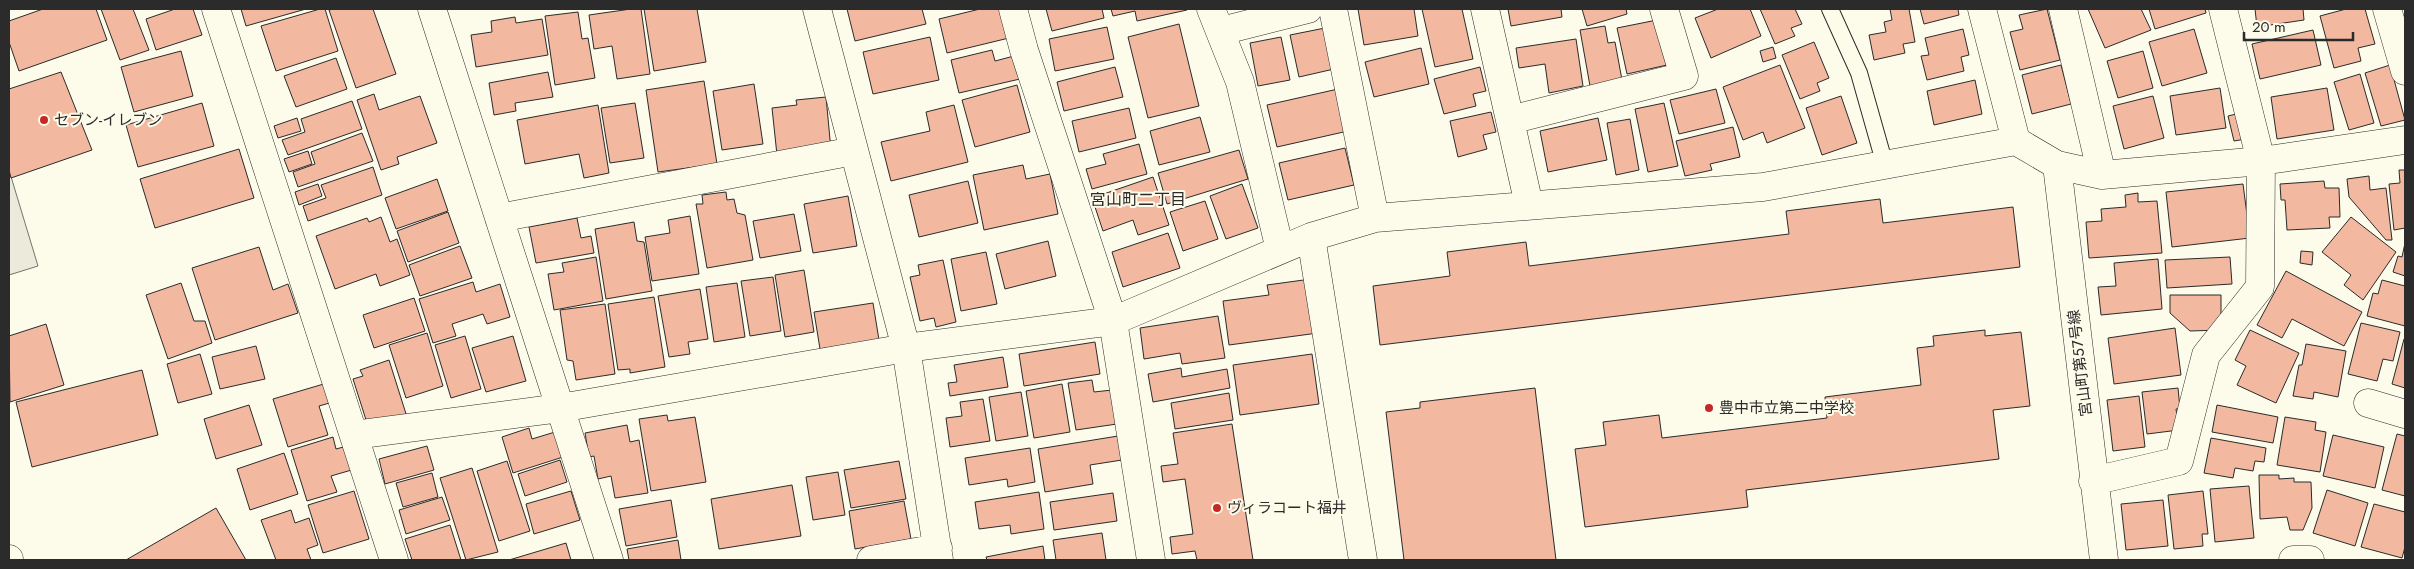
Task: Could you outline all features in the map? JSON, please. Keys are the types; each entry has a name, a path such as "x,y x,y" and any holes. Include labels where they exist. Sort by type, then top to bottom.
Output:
{"street":[{"path":"216,9 394,560"},
{"path":"817,9 906,348 938,554 871,560"},
{"path":"1014,9 1024,50 1113,321 1151,560"},
{"path":"1280,250 1240,82 1216,20 1308,9"},
{"path":"1334,9 1375,218"},
{"path":"1485,9 1529,205"},
{"path":"1510,120 1684,76 1664,9"},
{"path":"1982,9 2016,141"},
{"path":"2063,9 2102,175"},
{"path":"2093,481 2178,461 2206,355 2260,288 2261,161 2223,9"},
{"path":"2387,9 2405,71"},
{"path":"437,10 499,218 609,560"},
{"path":"354,435 560,408 906,348 1113,321 1311,237 1375,218 1763,187 2016,141 2056,165 2102,175 2261,161 2405,140"},
{"path":"499,218 854,151"},
{"name":"宮山町第５７号線","path":"2056,165 2104,560"},
{"path":"1311,237 1363,560"},
{"path":"2368,403 2405,414"},
{"path":"2293,560 2310,560"}],"lane":[{"path":"1830,9 1859,73 1885,165"}],"shaded area":[{"path":"9,170 38,266 9,275"}],"building":[{"path":"43,9 96,9 107,40 19,71 9,42 9,21"},
{"path":"101,9 133,9 149,50 120,60"},
{"path":"175,9 193,9 202,35 156,50 146,19"},
{"path":"241,9 306,9 246,26"},
{"path":"325,9 338,51 276,71 261,26"},
{"path":"373,9 396,74 356,88 329,10"},
{"path":"641,9 650,74 617,79 612,46 594,49 589,15"},
{"path":"644,9 697,9 706,62 654,71"},
{"path":"847,9 922,9 926,24 855,41"},
{"path":"980,9 1001,9 1009,38 947,53 939,19"},
{"path":"1046,9 1102,9 1104,18 1052,31"},
{"path":"1111,9 1187,10 1137,21 1135,11 1113,16"},
{"path":"1358,9 1414,9 1418,36 1364,45"},
{"path":"1422,9 1462,9 1473,59 1435,67"},
{"path":"1508,9 1561,9 1562,17 1511,26"},
{"path":"1582,9 1626,9 1627,14 1587,26"},
{"path":"1718,9 1750,9 1761,36 1711,58 1695,18"},
{"path":"1760,9 1795,9 1802,24 1791,28 1795,36 1775,44"},
{"path":"1890,9 1909,9 1915,42 1903,44 1905,53 1874,60 1869,35 1886,32 1884,22 1892,20"},
{"path":"1920,9 1958,9 1959,15 1924,24"},
{"path":"2047,9 2060,60 2020,70 2010,32 2023,29 2019,15"},
{"path":"2088,9 2141,9 2151,30 2105,48"},
{"path":"2149,9 2205,9 2206,13 2155,29"},
{"path":"2255,9 2303,9 2304,20 2257,27"},
{"path":"2346,9 2365,9 2375,44 2358,48 2361,61 2334,68 2320,16"},
{"path":"578,12 582,39 588,38 595,78 555,85 545,16"},
{"path":"515,17 516,23 542,19 548,55 476,67 471,35 492,32 491,21"},
{"path":"1657,20 1667,65 1627,74 1617,28"},
{"path":"1179,24 1199,106 1148,118 1128,37"},
{"path":"1605,26 1608,43 1615,42 1622,80 1590,86 1580,30"},
{"path":"1107,27 1114,59 1055,71 1049,39"},
{"path":"1325,28 1334,69 1299,77 1290,35"},
{"path":"1963,29 1969,55 1961,57 1964,71 1927,80 1921,56 1929,55 1925,38"},
{"path":"2194,29 2207,73 2162,86 2149,42"},
{"path":"2313,30 2321,65 2260,79 2252,44"},
{"path":"930,37 939,80 873,94 863,52"},
{"path":"1281,37 1290,80 1258,86 1250,43"},
{"path":"1576,39 1583,86 1549,93 1545,64 1519,68 1516,48"},
{"path":"1814,42 1829,78 1817,83 1820,91 1800,99 1782,55"},
{"path":"1773,47 1776,58 1763,62 1760,51"},
{"path":"1421,48 1429,84 1374,97 1365,62"},
{"path":"992,50 995,61 1014,56 1020,79 959,93 951,60"},
{"path":"181,51 193,96 134,112 121,67"},
{"path":"2143,51 2153,88 2118,98 2107,61"},
{"path":"336,58 347,89 296,107 284,76"},
{"path":"1780,65 1805,128 1767,143 1763,132 1743,140 1723,87"},
{"path":"2061,65 2071,104 2032,114 2022,75"},
{"path":"2390,65 2405,120 2381,126 2365,73"},
{"path":"1115,67 1123,97 1064,111 1057,82"},
{"path":"1480,67 1486,91 1473,94 1476,106 1444,114 1434,79"},
{"name":"セブン-イレブン","path":"61,72 92,150 11,178 9,170 9,89"},
{"path":"548,72 553,97 515,103 516,111 494,115 489,83"},
{"path":"2360,74 2374,123 2349,130 2334,82"},
{"path":"1975,80 1982,114 1934,125 1927,91"},
{"path":"704,81 717,164 658,172 646,90"},
{"path":"754,84 763,144 722,150 713,91"},
{"path":"1017,85 1030,132 975,147 962,100"},
{"path":"2220,88 2226,128 2176,135 2170,96"},
{"path":"2327,88 2334,130 2277,139 2271,97"},
{"path":"1338,89 1348,131 1277,147 1267,105"},
{"path":"1716,89 1725,123 1679,134 1670,100"},
{"path":"374,94 379,110 420,96 437,143 397,157 399,164 381,170 357,100"},
{"path":"1841,96 1857,143 1822,155 1806,108"},
{"path":"2153,96 2164,138 2124,149 2113,106"},
{"path":"826,97 831,150 777,155 772,108 797,105 796,100"},
{"path":"352,101 362,129 288,155 282,140 305,132 301,119"},
{"path":"202,103 214,146 138,167 126,125"},
{"path":"635,103 644,158 610,163 601,108"},
{"path":"1664,103 1678,166 1648,172 1635,109"},
{"path":"598,105 609,173 584,178 579,154 525,164 517,120"},
{"path":"954,105 968,162 891,181 881,142 930,131 926,112"},
{"path":"1129,108 1136,138 1079,152 1072,121"},
{"path":"1491,112 1496,132 1483,135 1487,149 1458,157 1450,121"},
{"path":"2240,113 2246,139 2234,141 2228,116"},
{"path":"1200,117 1210,152 1159,165 1150,131"},
{"path":"297,118 301,131 278,138 274,126"},
{"path":"1598,118 1607,160 1548,172 1540,131"},
{"path":"1630,119 1639,170 1616,175 1607,123"},
{"path":"1733,127 1740,157 1710,164 1712,170 1685,176 1676,141"},
{"path":"362,133 373,161 298,187 293,172 315,164 311,152"},
{"path":"1139,144 1147,174 1092,189 1086,169 1106,164 1103,154"},
{"path":"1345,148 1354,185 1288,200 1279,163"},
{"path":"239,149 254,198 155,228 140,179"},
{"path":"1239,150 1248,179 1167,204 1158,173"},
{"path":"308,151 312,164 289,172 284,159"},
{"path":"1023,165 1026,179 1050,174 1058,214 984,230 973,175"},
{"path":"373,167 382,195 308,221 303,206 326,198 321,185"},
{"path":"2399,170 2405,170 2405,228 2394,230 2389,184 2400,183"},
{"path":"2369,176 2370,190 2386,188 2392,240 2386,240 2349,197 2347,179"},
{"path":"1153,177 1169,225 1138,235 1133,220 1103,231 1092,198"},
{"path":"437,179 448,211 396,229 385,198"},
{"path":"968,181 978,223 919,237 909,195"},
{"path":"2324,181 2325,188 2339,188 2340,217 2329,217 2330,228 2287,230 2285,200 2281,200 2280,184"},
{"path":"318,184 322,196 299,205 295,192"},
{"path":"1242,184 1258,228 1226,239 1210,196"},
{"path":"2243,184 2250,238 2172,247 2166,192"},
{"path":"726,192 727,200 734,199 737,213 745,215 753,260 707,268 696,204 703,204 702,195"},
{"path":"2138,193 2138,202 2157,201 2162,253 2089,258 2086,222 2102,221 2101,209 2126,207 2125,195"},
{"path":"848,196 857,246 813,253 804,204"},
{"path":"1880,199 1883,223 2013,207 2020,267 1380,345 1373,286 1450,276 1447,252 1526,242 1529,266 1789,234 1786,211"},
{"path":"1205,201 1218,239 1183,251 1170,212"},
{"path":"448,212 459,243 408,262 397,231"},
{"path":"794,214 801,251 760,258 753,221"},
{"path":"690,216 699,274 652,281 645,237 670,233 668,220"},
{"path":"381,217 390,242 397,239 410,275 380,286 376,274 335,289 316,236 367,218 369,222"},
{"path":"2351,217 2396,252 2363,300 2344,285 2351,275 2322,252"},
{"path":"577,218 581,238 591,236 594,253 536,263 529,227"},
{"path":"634,222 637,241 644,242 652,291 606,299 595,229"},
{"path":"1168,233 1180,268 1123,287 1112,252"},
{"path":"1048,241 1056,276 1005,289 996,254"},
{"path":"2405,243 2405,276 2393,272 2398,256 2402,257"},
{"path":"460,246 472,278 420,296 409,265"},
{"path":"259,247 273,290 288,284 298,313 215,340 192,268"},
{"path":"2301,251 2313,252 2312,265 2300,263"},
{"path":"986,252 997,304 961,311 951,259"},
{"path":"596,257 603,301 554,310 548,274 564,272 562,263"},
{"path":"2230,257 2232,284 2167,288 2165,260"},
{"path":"2158,259 2162,309 2101,315 2098,287 2116,286 2114,263"},
{"path":"943,260 956,322 936,327 934,318 920,321 910,277 920,275 918,265"},
{"path":"804,270 814,332 785,337 775,275"},
{"path":"2286,271 2362,312 2344,346 2292,319 2282,338 2257,325"},
{"path":"773,277 781,331 750,336 741,281"},
{"path":"1311,279 1318,333 1229,345 1223,301 1269,295 1267,285"},
{"path":"2382,280 2405,286 2405,326 2367,316 2373,293 2378,294"},
{"path":"473,282 476,292 500,284 510,317 487,324 483,314 452,324 456,336 433,343 419,299"},
{"path":"181,283 194,321 205,321 212,343 168,359 146,295"},
{"path":"737,283 745,337 714,342 706,287"},
{"path":"700,289 708,339 688,342 690,354 669,357 658,296"},
{"path":"2170,295 2221,295 2221,330 2190,331 2170,313"},
{"path":"654,297 665,367 630,373 630,369 618,370 608,304"},
{"path":"414,298 425,331 374,348 363,315"},
{"path":"873,303 879,340 820,349 814,312"},
{"path":"605,304 615,374 576,380 573,361 567,360 560,310"},
{"path":"1218,316 1225,358 1182,364 1180,353 1144,359 1140,328"},
{"path":"2361,323 2400,332 2393,361 2383,359 2377,381 2348,374"},
{"path":"46,324 64,385 10,402 9,336"},
{"path":"2175,328 2181,375 2114,384 2108,338"},
{"path":"1985,330 1985,336 2021,332 2030,406 1993,410 1999,459 1746,490 1748,507 1585,527 1575,449 1606,445 1603,422 1659,415 1662,438 1827,418 1825,397 1921,385 1917,348 1934,346 1933,336"},
{"path":"2250,330 2299,353 2276,403 2237,385 2246,366 2235,360"},
{"path":"427,333 443,386 406,398 389,345"},
{"path":"465,336 481,389 451,398 435,345"},
{"path":"513,336 526,381 486,392 472,348"},
{"path":"2405,339 2405,388 2392,384"},
{"path":"1095,342 1100,374 1024,386 1019,354"},
{"path":"2306,344 2346,351 2338,397 2314,392 2313,399 2293,396 2299,365 2302,365"},
{"path":"256,346 265,379 220,389 212,357"},
{"path":"200,354 212,394 178,403 167,364"},
{"path":"1312,354 1319,404 1240,415 1233,365"},
{"path":"1003,357 1008,387 950,396 948,383 957,382 954,365"},
{"path":"389,360 407,417 367,423 353,379 363,376 360,370"},
{"path":"1181,368 1182,377 1227,369 1230,388 1153,402 1148,374"},
{"path":"142,370 158,435 32,467 16,402"},
{"path":"1092,380 1094,392 1112,390 1117,424 1076,430 1068,383"},
{"path":"327,383 333,402 319,406 328,435 288,447 273,399"},
{"path":"1062,384 1070,432 1034,438 1026,391"},
{"path":"1535,388 1556,560 1404,560 1386,412 1420,408 1420,402"},
{"path":"2178,388 2180,409 2176,409 2179,430 2147,434 2142,392"},
{"path":"1021,392 1028,436 996,441 989,397"},
{"path":"1229,393 1233,420 1175,429 1171,403"},
{"path":"2139,396 2145,447 2113,451 2107,400"},
{"path":"983,399 990,441 950,447 946,418 962,416 960,402"},
{"path":"249,405 262,445 216,459 204,419"},
{"path":"2217,405 2278,417 2273,443 2212,432"},
{"path":"667,415 668,421 695,417 706,482 651,491 639,419"},
{"path":"2285,417 2316,422 2315,430 2326,432 2320,472 2277,465"},
{"name":"ヴィラコート福井","path":"1232,424 1253,560 1197,560 1195,551 1172,554 1170,537 1193,534 1185,479 1163,482 1161,466 1178,464 1173,433"},
{"path":"627,425 630,442 639,440 648,493 615,498 611,476 598,479 594,456 589,457 585,433"},
{"path":"529,428 532,439 555,432 563,457 513,473 502,437"},
{"path":"2397,434 2405,436 2405,496 2382,490"},
{"path":"2333,435 2384,447 2375,488 2323,476"},
{"path":"1118,436 1122,460 1090,465 1093,484 1045,492 1038,449"},
{"path":"333,437 336,449 347,446 355,469 331,476 337,492 307,501 291,450"},
{"path":"2211,438 2266,448 2264,462 2255,461 2253,471 2235,468 2233,478 2204,473"},
{"path":"427,446 434,470 385,484 379,459"},
{"path":"1030,448 1035,482 1008,487 1007,479 969,485 965,458"},
{"path":"284,453 298,494 250,510 237,469"},
{"path":"560,460 567,482 525,496 518,474"},
{"path":"507,461 530,531 499,541 477,471"},
{"path":"899,461 906,499 851,508 844,470"},
{"path":"472,468 498,552 466,560 440,478"},
{"path":"838,472 845,515 813,520 806,477"},
{"path":"432,473 438,497 403,507 396,483"},
{"path":"2259,475 2279,475 2279,479 2294,478 2294,482 2311,482 2312,508 2303,530 2290,530 2287,517 2260,519"},
{"path":"792,485 801,536 719,549 711,499"},
{"path":"2249,486 2254,538 2215,542 2210,489"},
{"path":"2327,490 2368,503 2355,546 2313,533"},
{"path":"354,491 369,539 323,553 308,505"},
{"path":"571,491 580,520 534,534 526,504"},
{"path":"2203,491 2208,534 2202,534 2203,546 2174,549 2168,495"},
{"path":"1039,492 1044,529 1011,534 1010,525 979,529 975,502"},
{"path":"1113,493 1117,521 1054,530 1050,502"},
{"path":"442,497 450,520 406,534 399,510"},
{"path":"671,500 677,537 626,546 619,509"},
{"path":"2163,500 2168,546 2126,550 2121,504"},
{"path":"904,501 911,539 855,549 849,511"},
{"path":"2374,504 2405,512 2405,547 2402,558 2361,547"},
{"path":"216,508 246,560 126,560"},
{"path":"291,510 295,523 309,518 318,545 307,549 311,560 276,560 261,520"},
{"path":"450,525 461,560 412,560 405,539"},
{"path":"1102,533 1106,560 1056,560 1053,540"},
{"path":"678,540 681,560 629,560 627,549"},
{"path":"566,543 571,560 509,560"},
{"path":"1043,546 1045,560 987,560 986,557"}],"place":[{"name":"セブン-イレブン","path":"44,120"},
{"name":"豊中市立第二中学校","path":"1709,408"},
{"name":"ヴィラコート福井","path":"1217,508"}],"district":[{"name":"宮山町二丁目","path":"1138,199"}]}
